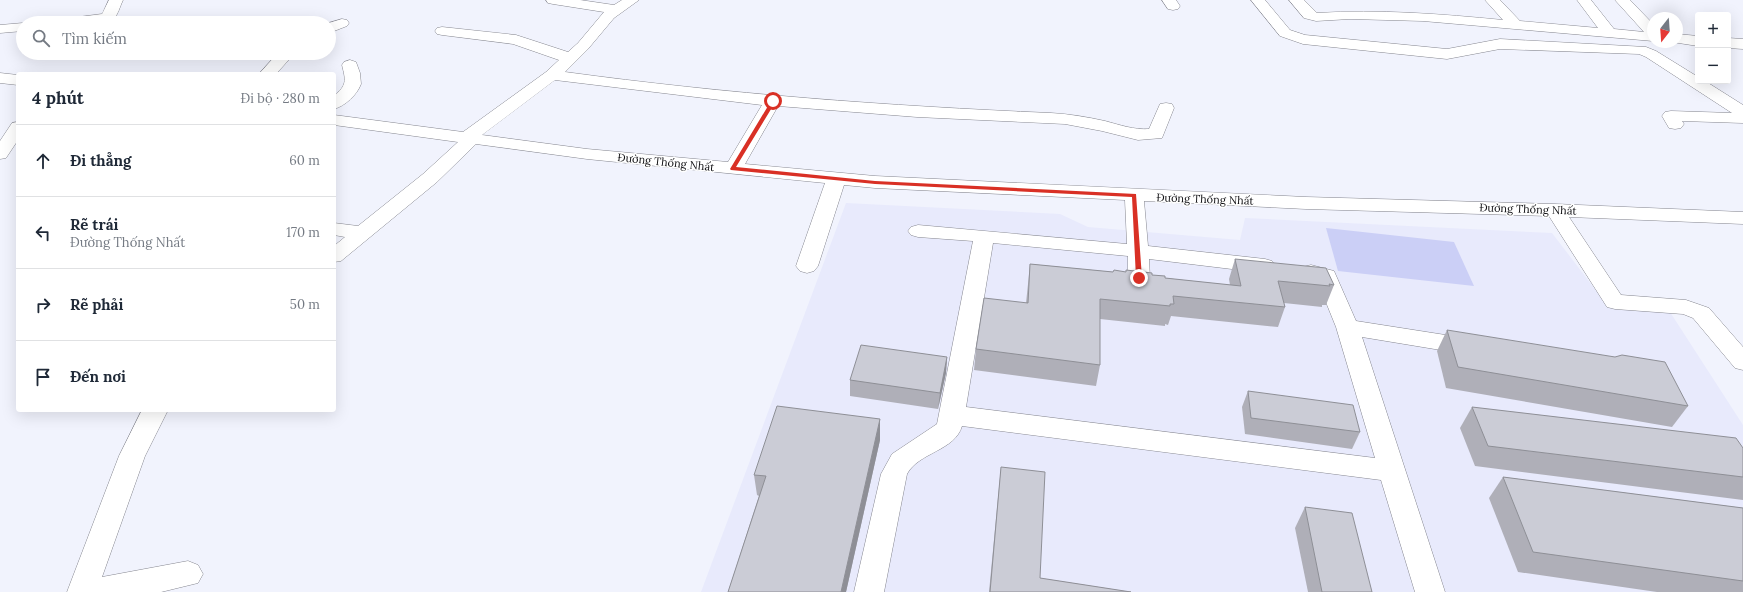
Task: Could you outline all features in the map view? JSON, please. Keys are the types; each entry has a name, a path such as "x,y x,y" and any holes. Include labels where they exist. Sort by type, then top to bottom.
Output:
{"street":[{"path":"109,16 116,0"},
{"path":"553,0 616,10"},
{"path":"336,254 430,178 469,139 552,75 570,58 609,15 632,0"},
{"path":"1258,0 1285,33 1303,39 1447,54 1500,44 1641,50 1651,54 1743,112"},
{"path":"1296,0 1311,16 1350,15 1423,17 1647,37"},
{"path":"1492,0 1516,25"},
{"path":"1584,0 1610,34"},
{"path":"1622,0 1647,27"},
{"path":"1337,1 1350,15"},
{"path":"1405,4 1423,17"},
{"path":"469,34 485,22"},
{"path":"0,29 16,28"},
{"path":"442,31 516,40 570,58"},
{"path":"1683,40 1695,41"},
{"path":"1731,43 1743,44"},
{"path":"269,72 280,60"},
{"path":"336,102 353,88 354,79 350,66"},
{"path":"552,75 618,84 773,101 917,112 1065,119 1148,136 1156,134 1166,108"},
{"path":"0,78 16,80"},
{"path":"733,169 773,101"},
{"path":"1675,124 1671,116 1743,118"},
{"name":"Đường Thống Nhất","path":"336,120 587,154 875,182 1134,196 1306,203 1555,210 1743,218"},
{"path":"0,154 16,131"},
{"path":"806,266 836,179"},
{"path":"1134,196 1139,278"},
{"path":"1555,210 1610,298 1615,302 1686,307 1694,309 1701,313 1743,362"},
{"path":"336,229 362,233"},
{"path":"918,231 1138,251 1317,272 1326,276 1347,327 1430,592"},
{"path":"869,592 894,474 901,461 917,449 934,440 948,429 952,415 984,236"},
{"path":"1347,327 1494,351"},
{"path":"82,592 132,456 154,412"},
{"path":"952,415 1392,470"},
{"path":"94,592 188,574"}],"shaded area":[{"path":"846,203 1060,214 1088,227 1240,240 1245,218 1552,233 1601,297 1670,312 1743,425 1743,592 701,592"},
{"path":"1326,228 1454,242 1474,286 1338,271"}],"building":[{"path":"1235,259 1326,268 1334,285 1329,284 1330,286 1278,281 1285,307 1173,296 1174,304 1170,304 1170,306 1100,299 1100,365 976,349 984,298 1028,303 1030,264 1113,272 1114,270 1126,272 1126,270 1152,273 1152,275 1165,276 1165,278 1241,286"},
{"path":"1447,330 1615,357 1622,355 1665,362 1688,406 1458,367"},
{"path":"861,345 947,357 940,393 850,380"},
{"path":"1248,391 1353,405 1360,432 1251,418"},
{"path":"777,406 880,419 841,592 728,592 766,476 754,475"},
{"path":"1472,407 1736,438 1743,448 1743,477 1488,446"},
{"path":"1001,467 1045,472 1040,578 1131,592 990,592"},
{"path":"1503,477 1743,508 1743,581 1533,552"},
{"path":"1305,507 1352,513 1372,592 1322,592"}],"route":[{"path":"773,101 733,169 875,182 1134,196 1139,278"}]}
